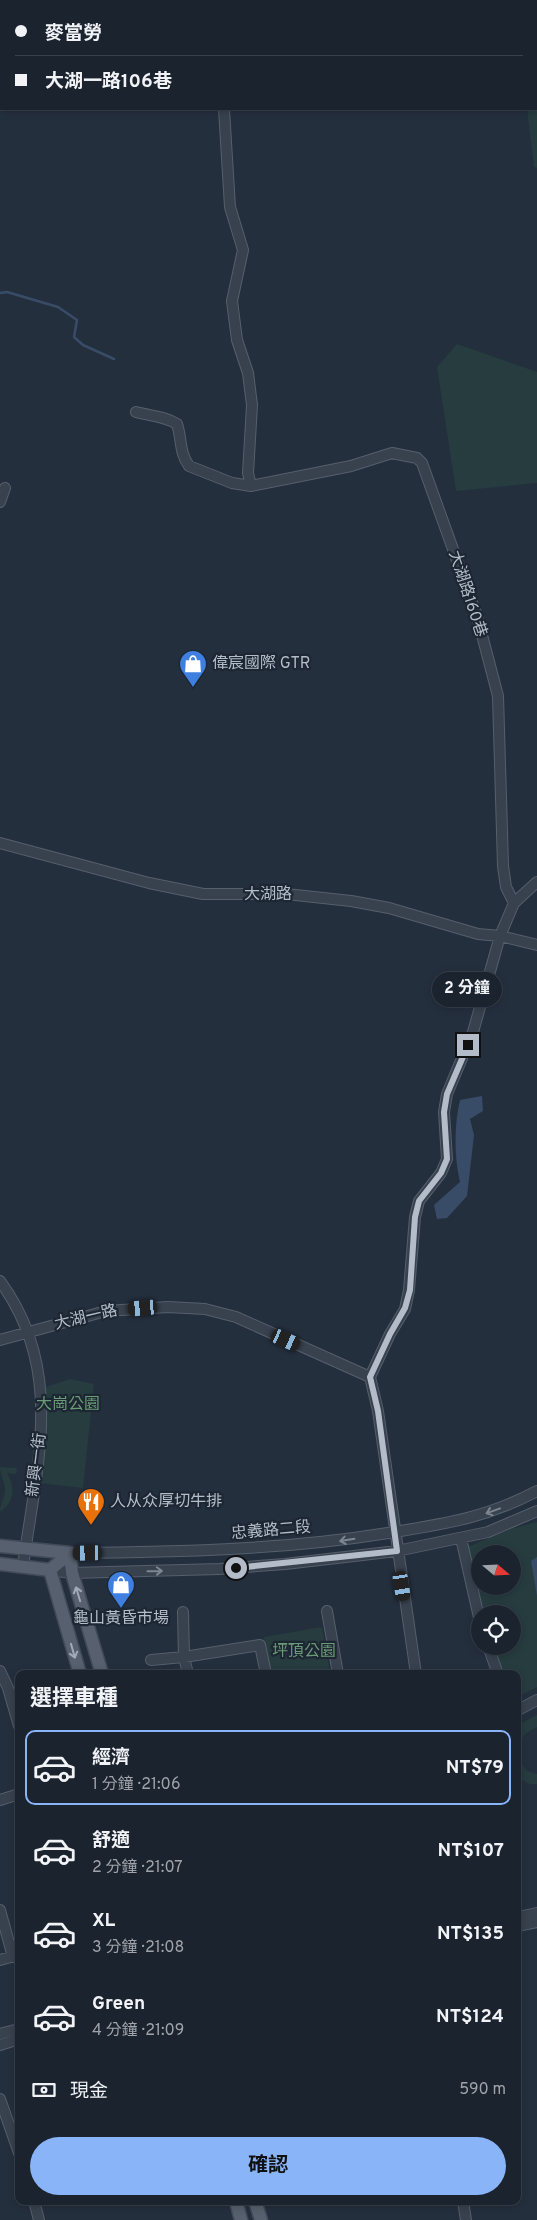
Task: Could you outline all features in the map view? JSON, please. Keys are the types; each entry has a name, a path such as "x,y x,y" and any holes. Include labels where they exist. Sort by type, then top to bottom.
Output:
{"main road":[{"name":"忠義路二段","path":"0,1546 70,1553"},
{"path":"70,1553 50,1570 79,1670"},
{"path":"70,1553 72,1573 101,1670"},
{"name":"忠義路二段","path":"0,1564 50,1570"},
{"path":"237,2205 241,2220"},
{"path":"256,2205 261,2220"}],"street":[{"path":"136,412 156,418 168,418 177,424 181,434 180,448 189,466 232,483 251,486 248,473 252,406 248,372 237,340 232,301 243,250 230,207 224,110"},
{"name":"大湖路160巷","path":"251,486 351,466 392,453 417,458 422,464 477,616 498,696 503,866 506,887 514,903"},
{"path":"0,502 5,488"},
{"name":"大湖路","path":"0,843 149,883 203,894 286,894 322,897 389,908 478,934 500,936 537,945"},
{"path":"415,1670 378,1411 370,1377 390,1334 405,1308 410,1290 415,1217 419,1201 441,1173 447,1159 444,1112 447,1094 472,1032 500,936 514,903 537,882"},
{"name":"新興一街","path":"0,1281 15,1301 25,1321 40,1382 43,1413 22,1567"},
{"name":"大湖一路","path":"0,1340 106,1311 168,1307 205,1310 236,1317 370,1377"},
{"name":"忠義路二段","path":"70,1553 214,1552 335,1542 472,1519 512,1504 537,1491"},
{"name":"忠義路二段","path":"50,1570 72,1573 219,1569 294,1564 397,1551 488,1532 537,1511"},
{"path":"460,1538 476,1605"},
{"path":"327,1611 337,1670"},
{"path":"183,1612 184,1657 187,1670"},
{"path":"151,1660 184,1657 260,1645 265,1670"},
{"path":"491,1655 497,1670"},
{"path":"0,1671 8,1688 15,1712"},
{"path":"521,1708 537,1700"},
{"path":"0,1800 15,1795"},
{"path":"0,1910 15,1953"},
{"path":"521,1916 537,1913"},
{"path":"521,1925 537,1922"},
{"path":"0,1960 15,1956"},
{"path":"0,2034 15,2030"},
{"path":"0,2045 15,2040"},
{"path":"0,2099 15,2142"},
{"path":"35,2205 39,2220"},
{"path":"464,2205 466,2220"}],"green space":[{"path":"527,110 537,110 537,168 534,167"},
{"path":"457,344 537,372 537,483 456,491 437,367"},
{"name":"大崗公園","path":"70,1379 94,1384 83,1488 38,1483 43,1388"},
{"path":"0,1467 17,1468 16,1474 7,1473 12,1484 12,1494 8,1504 0,1512 5,1489"},
{"path":"537,1522 537,1687 521,1695 521,1670 498,1670 494,1655 521,1655 521,1605 478,1605 476,1595 521,1595 521,1545 472,1545 511,1529"},
{"path":"471,1546 471,1570 467,1550"},
{"name":"坪頂公園","path":"322,1627 330,1670 269,1670 264,1637"},
{"path":"537,1715 537,1727 526,1733 521,1740 521,1723"},
{"path":"521,1763 527,1771 537,1774 537,1784 530,1784 521,1780"}],"water":[{"path":"482,1096 483,1111 470,1119 474,1135 467,1196 447,1218 437,1219 434,1205 460,1182 456,1141 460,1100"},
{"path":"537,1557 537,1596 531,1561"}],"waterway":[{"path":"0,293 7,292 58,307 77,320 74,337 83,345 114,359"}],"place":[{"name":"偉宸國際 GTR","path":"193,688"},
{"name":"人从众厚切牛排","path":"91,1526"},
{"name":"龜山黃昏市場","path":"121,1609"}],"route":[{"path":"236,1568 346,1558 397,1551 378,1411 370,1377 390,1334 405,1308 410,1290 415,1217 419,1201 441,1173 447,1159 444,1112 447,1094 468,1045"}]}
